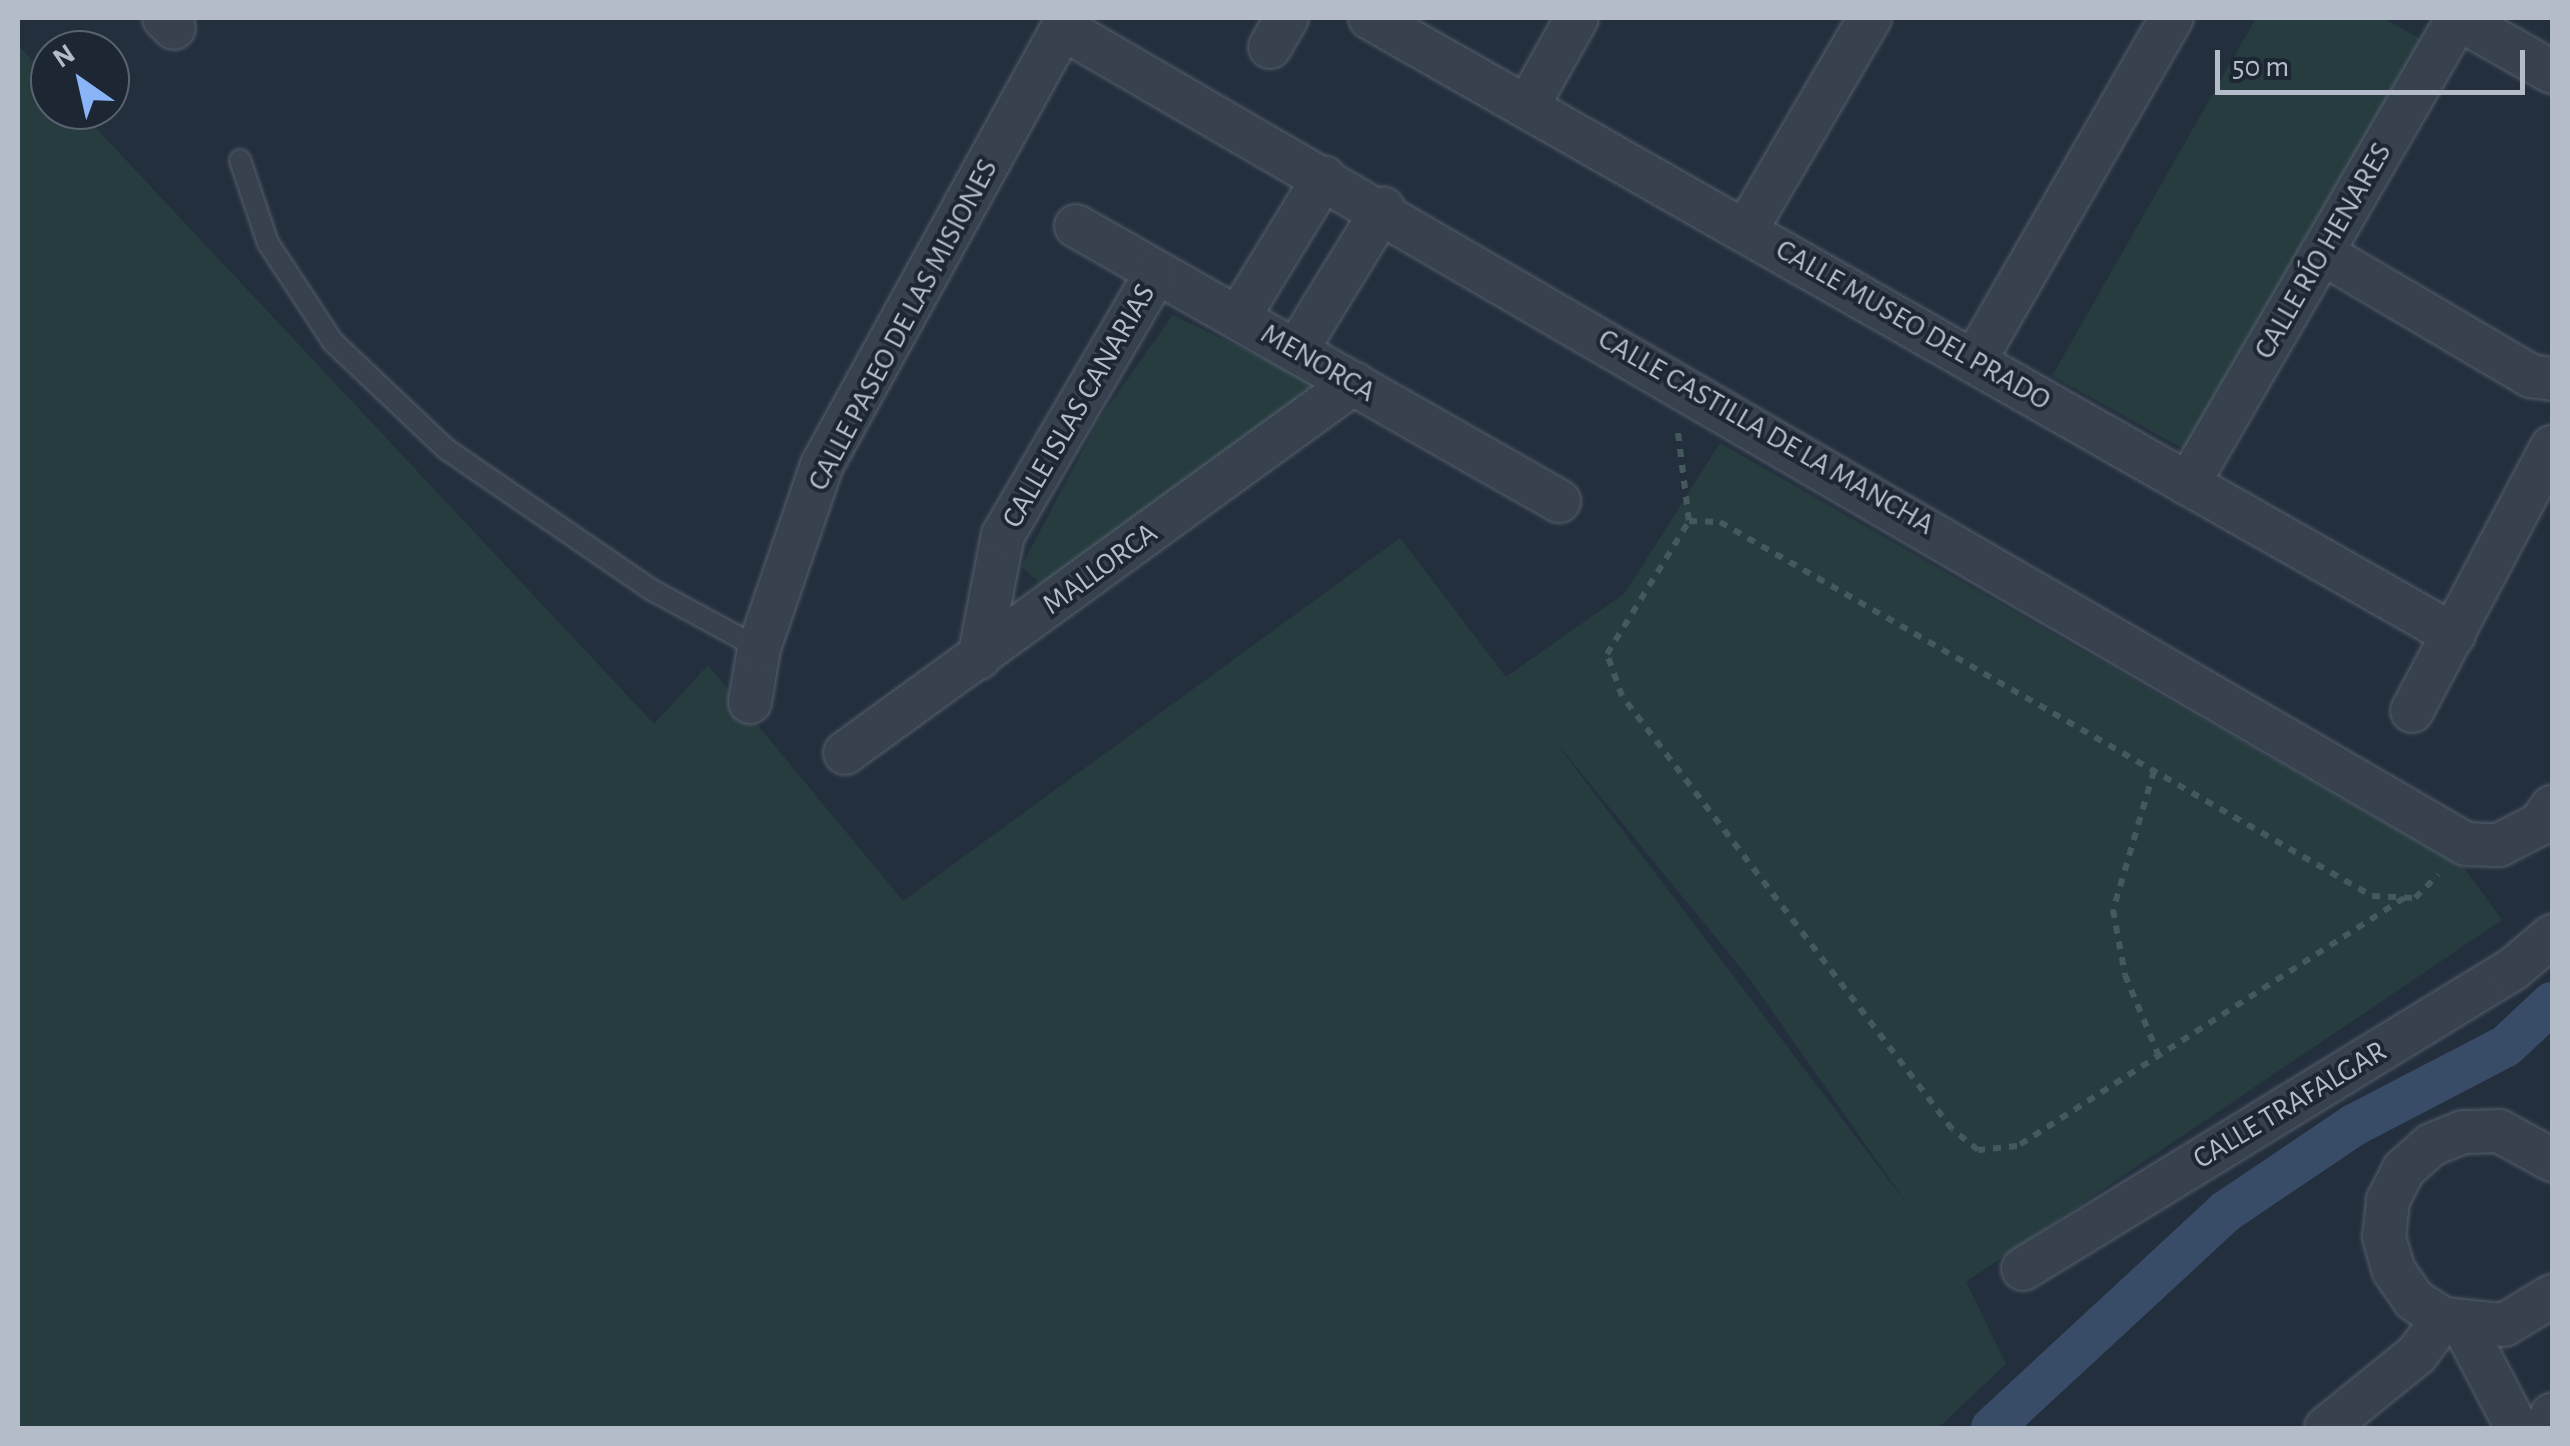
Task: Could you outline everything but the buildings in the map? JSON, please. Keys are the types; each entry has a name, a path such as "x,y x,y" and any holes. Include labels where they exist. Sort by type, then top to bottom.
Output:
{"street":[{"name":"CALLE MUSEO DEL PRADO","path":"1370,18 2454,635"},
{"path":"1527,107 1577,18"},
{"path":"1746,230 1870,18"},
{"path":"1975,360 2172,18"},
{"path":"2457,18 2552,72"},
{"name":"CALLE RÍO HENARES","path":"2188,484 2457,18"},
{"name":"CALLE CASTILLA DE LA MANCHA","path":"1066,23 2466,844"},
{"name":"CALLE PASEO DE LAS MISIONES","path":"750,702 759,648 822,465 1066,23"},
{"path":"1238,318 1324,177"},
{"path":"1296,351 1383,210"},
{"name":"MENORCA","path":"1076,226 1558,501"},
{"path":"2322,253 2545,388"},
{"name":"CALLE ISLAS CANARIAS","path":"980,658 1003,535 1156,273"},
{"name":"MALLORCA","path":"845,754 1354,384"},
{"path":"2412,710 2552,447"},
{"path":"2466,844 2499,845 2540,824 2552,808"},
{"name":"CALLE TRAFALGAR","path":"2024,1268 2513,969 2552,936"},
{"path":"2552,1160 2499,1131 2463,1132 2431,1145 2404,1170 2388,1201 2384,1236 2394,1271 2414,1300 2453,1322 2504,1325 2552,1296"},
{"path":"2326,1428 2453,1322"},
{"path":"2453,1322 2517,1428"},
{"path":"2548,1428 2552,1416"}],"lane":[{"path":"240,160 268,243 333,342 446,450 652,590 759,648"}],"path":[{"path":"1670,375 1690,521 1612,641 1612,680 1952,1128 1978,1150 2017,1146 2404,898"},
{"path":"1690,521 1720,522 2372,896 2415,898 2466,844"},
{"path":"2154,772 2113,910 2126,975 2158,1054"}],"green space":[{"path":"2256,18 2383,18 2424,41 2187,451 2052,376"},
{"path":"18,45 30,58 30,130 98,130 654,724 708,665 903,901 1400,538 1506,677 1625,593 1720,443 2465,869 2502,920 1966,1282 2006,1364 1938,1428 18,1428","holes":["1560,747 1749,978 1910,1208"]},
{"path":"1173,315 1320,385 1050,591 1021,567 1099,419"}],"waterway":[{"path":"1992,1428 2225,1212 2354,1125 2506,1046 2552,1003"}]}
